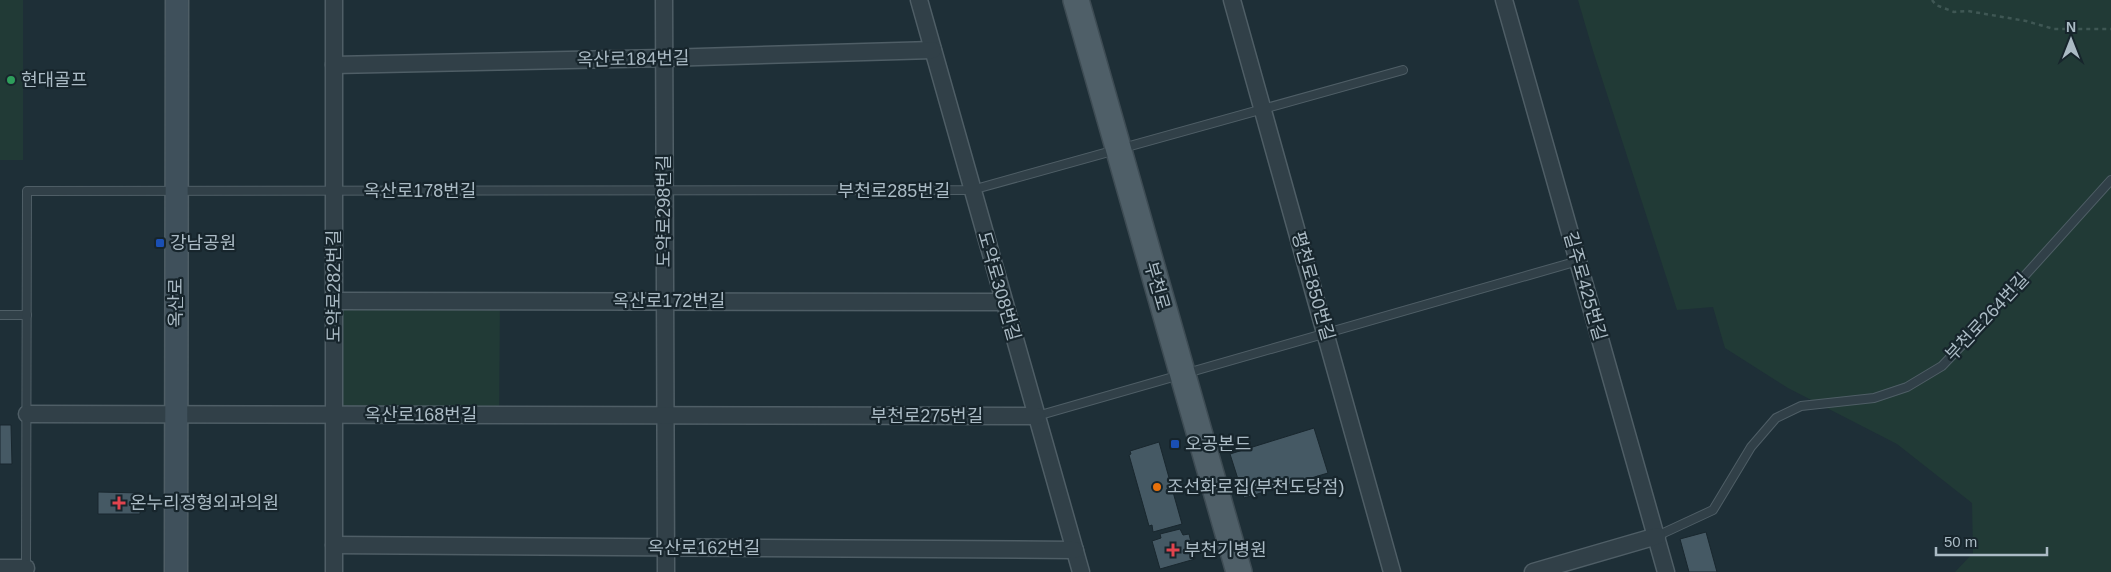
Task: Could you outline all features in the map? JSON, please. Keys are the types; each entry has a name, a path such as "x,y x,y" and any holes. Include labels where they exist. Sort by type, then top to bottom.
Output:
{"main road":[{"name":"부천로","path":"1076,0 1239,572"}],"street":[{"name":"옥산로","path":"176,572 177,0"},
{"name":"도약로282번길","path":"334,0 334,572"},
{"name":"도약로298번길","path":"664,0 663,191 666,572"},
{"name":"도약로308번길","path":"918,0 1081,572"},
{"name":"평천로850번길","path":"1232,0 1392,572"},
{"name":"길주로425번길","path":"1504,0 1666,572"},
{"name":"옥산로184번길","path":"334,65 933,50"},
{"name":"옥산로172번길","path":"334,301 1003,302"},
{"path":"27,414 176,415"},
{"name":"옥산로168번길","path":"176,415 666,415"},
{"name":"부천로275번길","path":"666,415 1036,416"},
{"name":"부천로264번길","path":"1533,572 1656,536"},
{"name":"옥산로162번길","path":"334,545 1075,550"},
{"path":"0,568 26,570"}],"lane":[{"name":"부천로285번길","path":"663,191 972,190 1263,111 1403,70"},
{"name":"부천로264번길","path":"1656,536 1713,510 1751,447 1776,418 1801,406 1874,398 1907,387 1942,366 2111,180"},
{"path":"26,570 28,191 176,191"},
{"name":"옥산로178번길","path":"176,191 663,191"},
{"name":"부천로275번길","path":"1036,416 1578,261"},
{"path":"0,314 27,314"}],"path":[{"path":"1932,0 1936,5 1954,12 1968,11 2026,21 2054,29 2111,29"}],"green space":[{"name":"현대골프","path":"0,0 23,0 23,160 0,160"},
{"path":"1578,0 2111,0 2111,572 1955,572 1973,553 1972,503 1897,444 1788,388 1725,348 1713,307 1677,310"},
{"path":"334,301 500,301 499,415 334,415"}],"building":[{"path":"0,425 11,425 12,464 0,464"},
{"path":"1314,428 1328,473 1244,498 1230,454"},
{"path":"1159,442 1182,524 1153,532 1152,525 1149,526 1129,455 1131,454 1130,451"},
{"path":"98,492 141,493 140,514 98,514"},
{"path":"1180,529 1183,535 1189,534 1195,559 1160,569 1152,541 1161,538 1160,534"},
{"path":"1706,532 1717,572 1689,572 1680,539"}],"place":[{"name":"현대골프","path":"11,80"},
{"name":"강남공원","path":"160,243"},
{"name":"오공본드","path":"1175,444"},
{"name":"조선화로집(부천도당점)","path":"1157,487"},
{"name":"온누리정형외과의원","path":"119,503"},
{"name":"부천기병원","path":"1173,550"}]}
